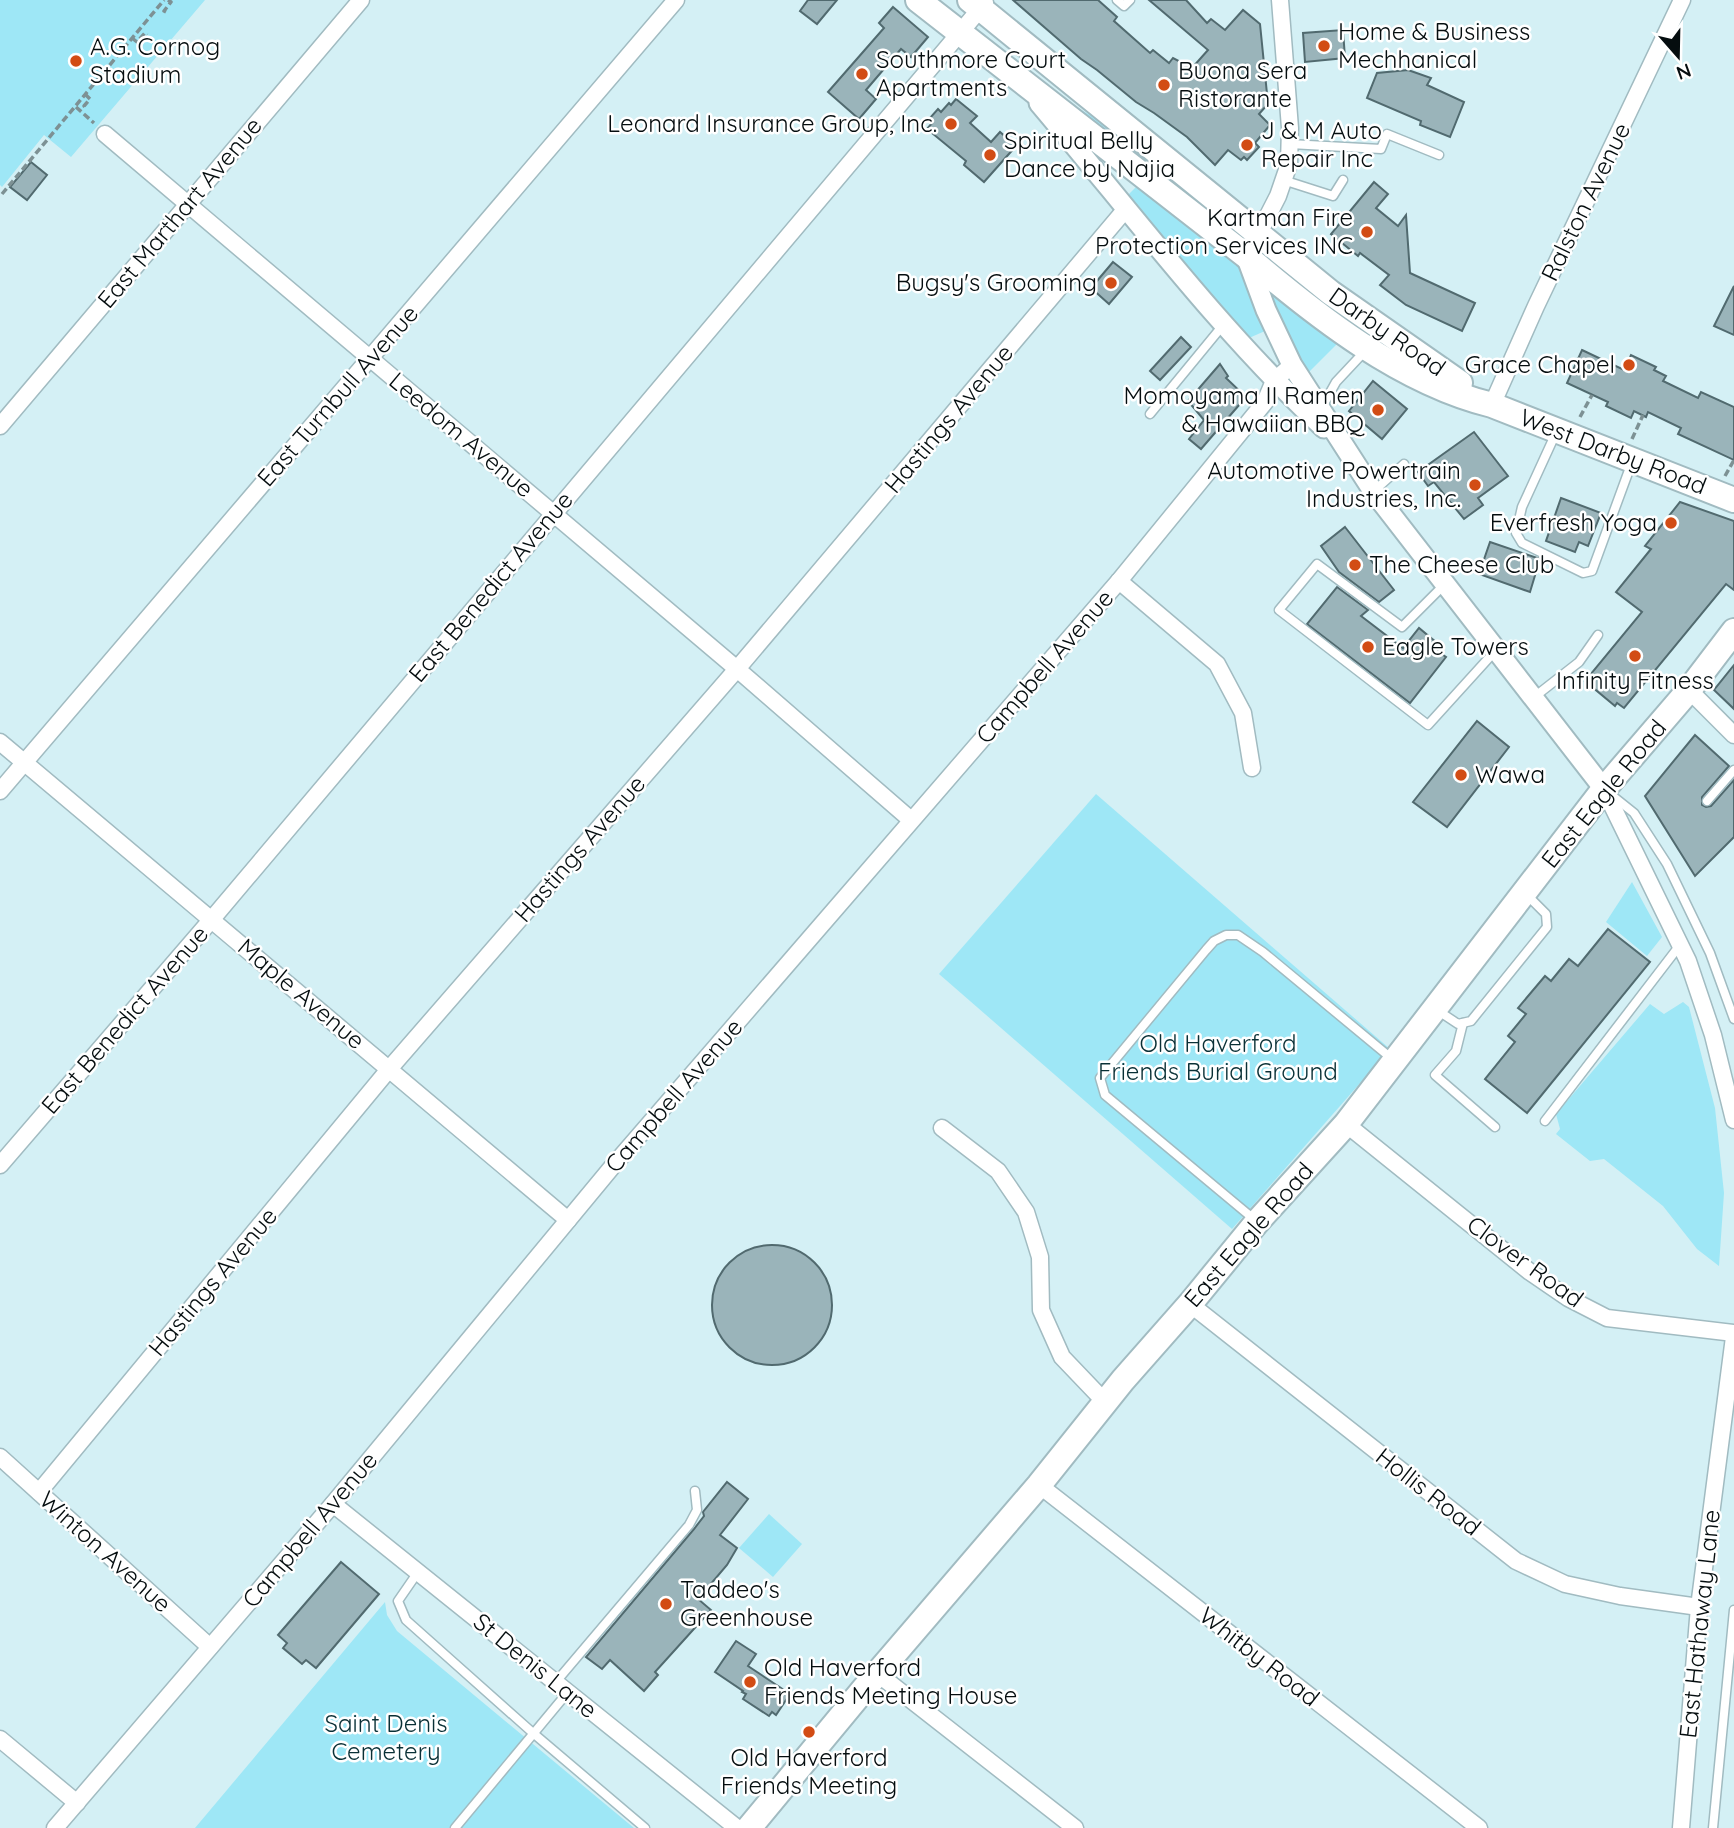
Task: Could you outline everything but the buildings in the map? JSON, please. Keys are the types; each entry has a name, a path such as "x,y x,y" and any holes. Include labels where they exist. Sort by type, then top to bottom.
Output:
{"main road":[{"name":"Darby Road","path":"918,0 1020,81 1252,245 1331,293 1492,405"},
{"name":"Darby Road","path":"980,3 1222,204 1291,295 1368,348 1452,393 1492,405"},
{"name":"West Darby Road","path":"1492,405 1734,500"},
{"name":"East Eagle Road","path":"749,1828 1040,1485 1105,1402 1257,1222 1346,1124 1604,789 1689,690 1734,632"}],"street":[{"name":"East Marthart Avenue","path":"0,426 361,0"},
{"name":"East Turnbull Avenue","path":"0,791 676,0"},
{"path":"1252,245 1289,164 1280,0"},
{"name":"Ralston Avenue","path":"1492,405 1536,306 1682,0"},
{"name":"East Benedict Avenue","path":"0,1164 212,919 960,34 980,3"},
{"name":"Darby Road","path":"1020,81 1125,210 1274,381 1340,443"},
{"name":"Leedom Avenue","path":"105,134 912,820"},
{"name":"Hastings Avenue","path":"39,1492 390,1068 737,669 1125,210"},
{"name":"Darby Road","path":"1252,245 1266,310 1292,365 1340,443 1373,491 1604,789"},
{"name":"Campbell Avenue","path":"55,1828 333,1504 568,1220 1119,582 1265,402 1274,381 1292,365"},
{"path":"1119,582 1217,664 1243,713 1252,768"},
{"path":"1689,690 1734,735"},
{"name":"Maple Avenue","path":"0,742 568,1220"},
{"path":"1604,789 1688,961 1713,1035 1734,1120"},
{"name":"Clover Road","path":"1346,1124 1530,1272 1569,1298 1607,1318 1734,1335"},
{"path":"942,1128 998,1171 1026,1212 1040,1257 1041,1310 1062,1357 1105,1402"},
{"name":"Hollis Road","path":"1190,1304 1516,1561 1565,1584 1620,1596 1699,1607"},
{"name":"East Hathaway Lane","path":"1681,1828 1699,1607 1734,1335"},
{"name":"Winton Avenue","path":"0,1457 209,1647"},
{"name":"Whitby Road","path":"1040,1485 1479,1828"},
{"name":"St Denis Lane","path":"333,1504 737,1828"},
{"path":"878,1674 1075,1828"},
{"path":"0,1739 77,1803"}],"lane":[{"path":"1117,0 1124,6 1130,0"},
{"path":"1290,144 1381,149 1387,134 1439,155"},
{"path":"1283,180 1333,196 1343,180"},
{"path":"1150,414 1224,324"},
{"path":"1321,410 1336,383 1368,348"},
{"path":"1565,435 1522,507 1516,533 1522,543 1583,573 1592,571 1627,458"},
{"path":"1373,491 1404,464"},
{"path":"1445,584 1402,626 1317,564 1279,610 1428,725 1496,650"},
{"path":"1533,698 1578,662 1598,635"},
{"path":"1707,801 1734,770"},
{"path":"1604,789 1634,813 1667,864 1710,953 1734,1019"},
{"path":"1435,1008 1458,1024 1471,1021 1547,927 1546,914 1524,892"},
{"path":"1257,1222 1105,1095 1101,1087 1100,1078 1206,950 1214,941 1226,935 1238,935 1263,952 1395,1061"},
{"path":"1545,1121 1681,944"},
{"path":"1463,1023 1456,1051 1434,1075 1495,1127"},
{"path":"455,1828 533,1733 562,1687 689,1525 696,1510 695,1491"},
{"path":"418,1572 398,1601 405,1620 645,1828"},
{"path":"1713,1828 1734,1611"}],"path":[{"path":"2,194 166,0 171,2 164,10 166,12"},
{"path":"132,38 137,42 145,33 148,35"},
{"path":"85,94 90,99 84,106 86,108"},
{"path":"75,107 105,134"},
{"path":"1565,435 1592,394"},
{"path":"1627,458 1643,415"}],"green space":[{"name":"A.G. Cornog Stadium","path":"0,0 205,0 71,157 44,135 2,187"},
{"path":"1078,108 1105,124 1216,214 1223,226 1076,113"},
{"path":"1141,182 1239,261 1265,331 1249,338 1127,196"},
{"path":"1270,291 1340,341 1308,373 1291,347"},
{"name":"Old Haverford Friends Burial Ground","path":"1096,794 1390,1049 1232,1229 939,974"},
{"path":"1632,882 1662,937 1647,956 1606,922"},
{"path":"1683,1002 1689,1007 1715,1108 1724,1193 1719,1266 1697,1249 1663,1206 1604,1159 1590,1161 1556,1134 1560,1129 1556,1114 1650,1004 1664,1014"},
{"path":"769,1514 802,1544 773,1577 739,1548"},
{"name":"Saint Denis Cemetery","path":"385,1602 387,1615 397,1631 634,1828 195,1828"}],"place":[{"name":"Home & Business Mechhanical","path":"1324,46"},
{"name":"A.G. Cornog Stadium","path":"76,61"},
{"name":"Southmore Court Apartments","path":"862,74"},
{"name":"Buona Sera Ristorante","path":"1164,85"},
{"name":"Leonard Insurance Group, Inc.","path":"951,124"},
{"name":"J & M Auto Repair Inc","path":"1247,145"},
{"name":"Spiritual Belly Dance by Najia","path":"990,155"},
{"name":"Kartman Fire Protection Services INC","path":"1367,232"},
{"name":"Bugsy's Grooming","path":"1111,283"},
{"name":"Grace Chapel","path":"1629,365"},
{"name":"Momoyama II Ramen & Hawaiian BBQ","path":"1378,410"},
{"name":"Automotive Powertrain Industries, Inc.","path":"1475,485"},
{"name":"Everfresh Yoga","path":"1671,523"},
{"name":"The Cheese Club","path":"1355,565"},
{"name":"Eagle Towers","path":"1368,647"},
{"name":"Infinity Fitness","path":"1635,656"},
{"name":"Wawa","path":"1461,775"},
{"name":"Taddeo's Greenhouse","path":"666,1604"},
{"name":"Old Haverford Friends Meeting House","path":"750,1682"},
{"name":"Old Haverford Friends Meeting","path":"809,1732"}]}
